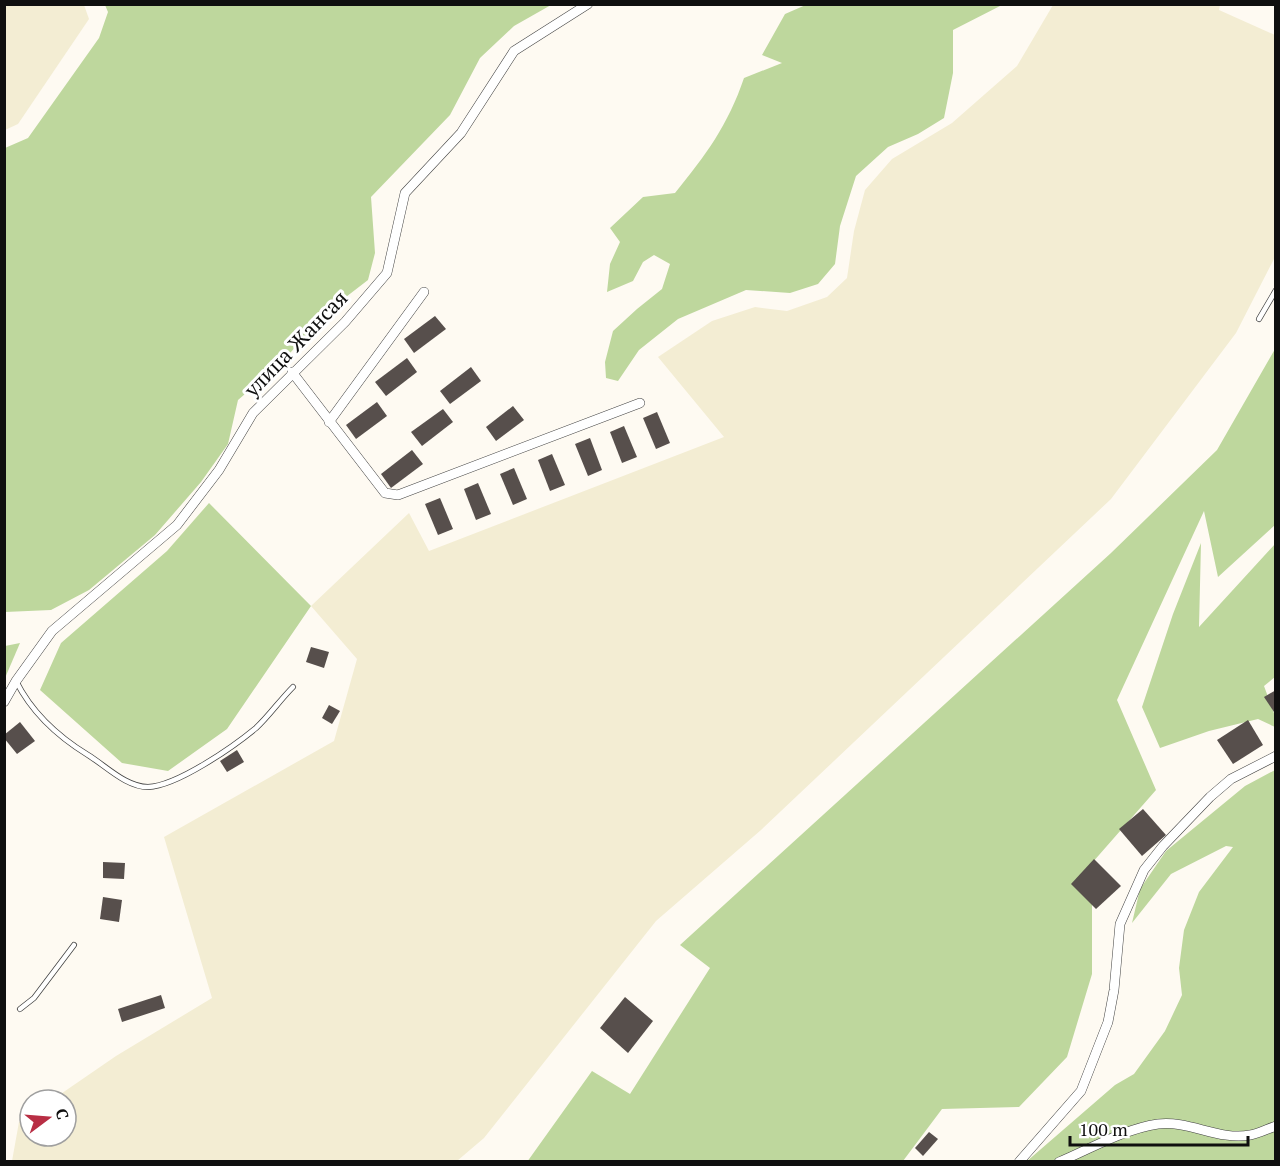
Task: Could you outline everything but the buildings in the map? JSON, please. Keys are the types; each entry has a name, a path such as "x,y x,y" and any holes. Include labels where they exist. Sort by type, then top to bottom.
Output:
{"street":[{"name":"улица Жансая","path":"4,702 16,681 52,631 177,525 219,470 253,413 345,322 387,273 405,193 461,133 514,51 588,4"},
{"path":"329,422 424,292"},
{"path":"292,372 385,493 398,495 640,403"},
{"path":"1019,1161 1081,1091 1108,1022 1114,990 1120,924 1144,870 1210,796 1232,779 1275,756"},
{"path":"1059,1161 1136,1129 1160,1124 1183,1126 1223,1135 1250,1136 1275,1126"}],"lane":[{"path":"1259,319 1275,290"},
{"path":"16,681 25,699 49,727 74,747 130,783 148,787 189,773 232,745 257,726 293,687"},
{"path":"20,1009 34,998 74,945"}],"shaded area":[{"path":"4,5 84,5 89,19 18,124 5,130"},
{"path":"1053,5 1220,5 1219,10 1275,35 1275,257 1236,333 1111,499 761,830 656,921 484,1138 457,1161 12,1161 18,1128 18,1148 78,1148 78,1088 69,1088 116,1056 212,998 164,837 334,741 357,659 311,606 409,513 429,551 724,437 658,357 712,321 755,307 787,311 827,297 847,278 854,231 865,190 892,159 952,123 1017,66"}],"green space":[{"path":"808,4 1002,5 953,30 953,73 944,118 918,134 888,147 856,176 840,226 835,264 818,284 790,293 746,290 678,319 639,350 618,381 606,378 605,362 613,331 662,289 670,264 654,255 643,262 633,281 607,292 610,264 620,242 610,228 643,197 675,193 715,139 731,110 744,78 782,63 762,55 785,14"},
{"path":"105,5 551,5 514,26 480,58 450,115 371,197 375,253 368,280 329,310 281,363 238,400 228,444 201,482 155,535 89,590 51,610 5,612 5,148 28,138 99,38 108,12"},
{"path":"1275,349 1275,525 1218,577 1204,511 1117,700 1156,790 1092,863 1092,974 1067,1057 1019,1107 942,1109 903,1161 527,1162 592,1071 630,1094 710,968 680,945 1111,553 1217,450"},
{"path":"209,503 311,606 227,729 168,771 122,763 40,690 61,643 167,551"},
{"path":"1201,543 1199,627 1275,544 1275,677 1264,686 1275,716 1275,727 1258,719 1209,731 1160,748 1142,707 1173,614"},
{"path":"20,643 5,678 5,646"},
{"path":"1275,770 1275,1161 1026,1162 1115,1085 1134,1074 1165,1031 1182,995 1179,968 1184,930 1199,892 1233,847 1226,846 1171,874 1132,923 1140,889 1166,851 1245,786"}]}
